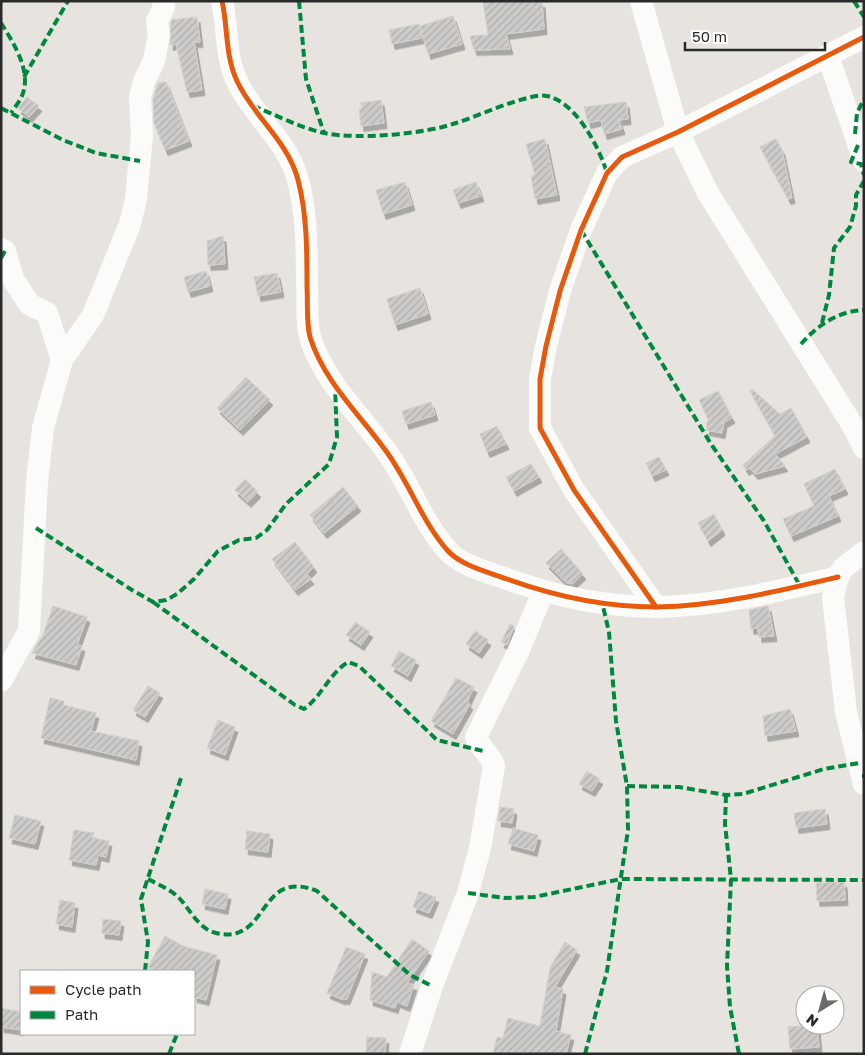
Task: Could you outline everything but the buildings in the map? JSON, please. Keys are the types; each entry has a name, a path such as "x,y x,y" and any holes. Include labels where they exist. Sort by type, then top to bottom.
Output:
{"street":[{"path":"1,681 29,631 30,584 43,428 62,360 93,315 130,224 136,199 141,144 140,98 144,81 154,61 159,35 157,21 164,7 163,1"},
{"path":"222,1 227,24 230,66 250,105 274,134 290,159 298,180 306,231 309,334 318,356 335,384 388,454 425,517 449,552 478,568 543,592 602,602 656,607 753,596 838,577"},
{"path":"641,1 678,132 708,193 853,426 864,448"},
{"path":"656,607 574,490 540,428 538,405 546,346 560,292 581,230 607,173 622,157 678,132 864,37"},
{"path":"828,56 864,161"},
{"path":"1,250 5,251 14,279 29,304 47,313 62,360"},
{"path":"864,552 843,568 838,577 834,597 846,712 864,784"},
{"path":"410,1054 432,986 468,893 480,848 494,766 492,759 482,751 476,737 518,652 543,592"}],"marked path":[{"path":"24,77 68,1"},
{"path":"299,1 306,79 324,133"},
{"path":"854,1 864,17"},
{"path":"1,23 20,56 25,75 22,96 11,113"},
{"path":"253,106 315,131 338,135 372,136 409,133 443,127 516,101 547,96 558,100 577,116 592,139 607,173"},
{"path":"855,134 857,113 864,99"},
{"path":"1,108 63,140 96,153 140,161"},
{"path":"858,145 851,162 861,164 864,175"},
{"path":"822,323 829,295 834,248 850,227 856,206 856,195 864,181"},
{"path":"581,230 711,444 764,521 800,586"},
{"path":"1,258 5,251"},
{"path":"801,344 829,320 846,313 864,310"},
{"path":"36,528 153,602 166,600 177,594 194,579 218,551 239,540 256,538 267,530 286,504 329,464 337,437 335,387"},
{"path":"153,602 295,705 304,709 316,698 341,667 348,662 359,666 437,740 483,751"},
{"path":"585,1054 607,971 628,830 627,786 616,721 609,632 602,602"},
{"path":"627,786 679,787 726,795 743,794 824,769 859,763"},
{"path":"145,970 148,942 141,899 182,775"},
{"path":"726,795 725,824 731,879 727,966 730,1007 739,1054"},
{"path":"148,879 173,893 200,924 216,933 233,934 246,929 273,897 284,889 298,886 317,891 410,975 432,986"},
{"path":"468,893 505,898 534,897 621,879 864,880"},
{"path":"169,1054 177,1035"}],"cycle path":[{"path":"222,1 230,62 237,81 252,106 279,141 293,166 298,180 306,233 308,325 316,353 343,397 386,451 431,528 448,551 460,561 476,568 543,591 619,605 657,607 702,604 771,592 838,577"},
{"path":"656,607 574,490 540,428 540,379 546,346 560,291 581,230 607,173 622,157 678,132 864,37"}]}
